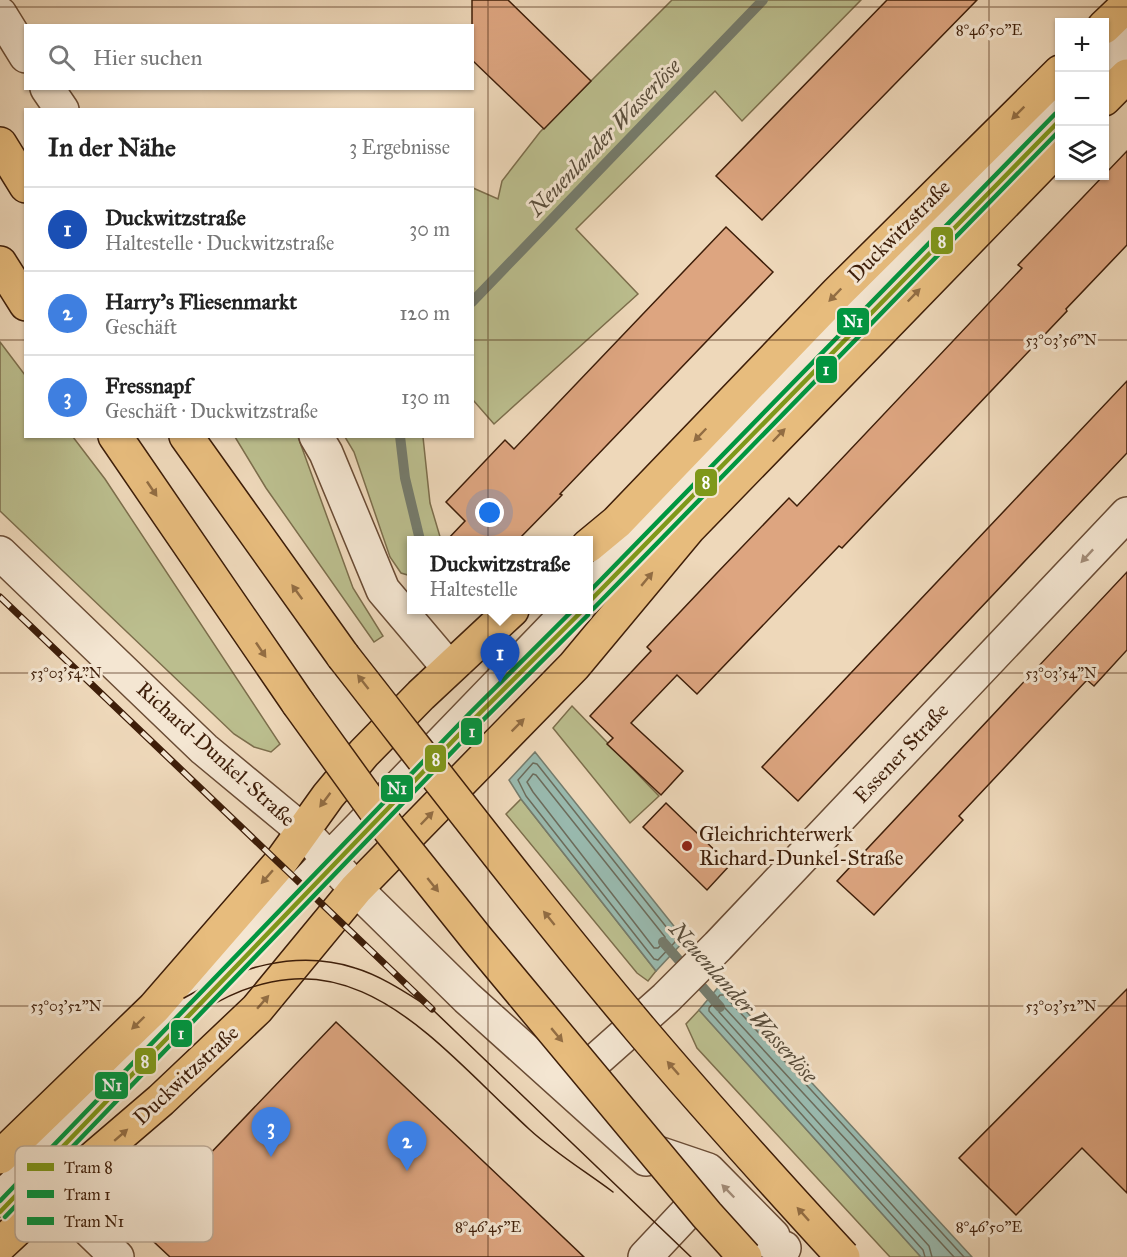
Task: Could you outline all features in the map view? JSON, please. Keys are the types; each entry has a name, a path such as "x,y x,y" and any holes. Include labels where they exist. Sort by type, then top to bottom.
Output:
{"main road":[{"path":"1109,22 1127,5"},
{"name":"Duckwitzstraße","path":"593,542 617,522 838,292 1055,76"},
{"path":"1109,94 1127,76"},
{"path":"0,144 24,183"},
{"name":"Duckwitzstraße","path":"109,1146 257,1009 356,889 574,666 689,528 1055,150"},
{"path":"0,263 24,301"},
{"path":"117,438 298,704 389,829 477,939 706,1215 745,1257"},
{"path":"187,438 343,656 520,883 698,1097 843,1257"},
{"path":"0,1157 154,1008 280,864 328,796 364,753 507,614"},
{"name":"Duckwitzstraße","path":"0,1245 15,1231"}],"street":[{"path":"0,14 24,53"},
{"path":"1109,55 1127,37"},
{"path":"48,90 61,108"},
{"path":"593,586 1055,111"},
{"path":"317,438 326,453 384,590 449,668"},
{"name":"Essener Straße","path":"567,1086 666,998 700,964 1127,514"},
{"name":"Richard-Dunkel-Straße","path":"0,553 204,749 303,831"},
{"path":"53,1146 565,614"},
{"path":"303,831 356,889 467,998 631,1144 692,1208 788,1252"},
{"path":"631,1144 708,1170 788,1252"},
{"path":"0,1200 15,1185"},
{"path":"645,1257 692,1208"},
{"path":"102,1242 117,1257"}],"green space":[{"path":"672,0 861,0 742,121 715,91 576,229 638,294 494,424 474,401 474,188 498,199 502,181 540,132"},
{"path":"0,342 24,374 24,438 74,438 105,479 280,744 271,752 254,747 234,734 0,511"},
{"path":"236,438 298,438 353,588 383,636 374,642 266,488"},
{"path":"346,438 423,438 430,503 440,536 407,536 407,575 401,573 390,557 354,452"},
{"path":"572,706 659,796 630,823 553,728"},
{"path":"521,799 656,971 648,981 637,973 506,814"},
{"path":"699,1010 921,1257 890,1257 697,1048 686,1024"}],"water":[{"path":"535,752 685,940 656,971 521,799 509,780"},
{"path":"721,984 972,1257 921,1257 699,1010"}],"building":[{"path":"472,0 508,0 591,81 544,129 474,62 474,24 472,24"},
{"path":"887,0 977,0 762,220 716,176"},
{"path":"1127,151 1127,245 842,548 839,546 697,694 677,675 631,723 683,771 661,795 607,744 613,738 590,716 651,651 647,647 789,498 797,506 1022,268 1018,265 1099,180 1109,180 1109,170"},
{"path":"726,227 773,272 522,536 451,536 465,521 446,502 505,440 514,449"},
{"path":"1127,381 1127,453 798,801 762,767"},
{"path":"1127,572 1127,650 1094,686 1087,680 959,816 963,820 874,915 837,881"},
{"name":"Gleichrichterwerk Richard-Dunkel-Straße","path":"666,803 730,865 707,890 643,827"},
{"path":"1127,989 1127,1193 1082,1148 1016,1215 959,1158"},
{"path":"336,1022 584,1257 170,1257 154,1242 213,1242 213,1151"}],"waterway":[{"name":"Neuenlander Wasserlöse","path":"474,300 763,0"},
{"name":"Neuenlander Wasserlöse","path":"400,438 405,478 419,536"},
{"name":"Neuenlander Wasserlöse","path":"663,942 720,1007"}],"tram line":[{"name":"N1","path":"593,588 1055,114"},
{"name":"8","path":"593,598 1055,125"},
{"name":"1","path":"593,609 1055,135"},
{"name":"N1","path":"53,1146 468,715 569,614"},
{"name":"8","path":"63,1146 473,720 579,614"},
{"name":"1","path":"73,1146 478,725 588,615"},
{"path":"184,998 245,970 288,961 311,960 333,963 365,971 385,981 432,1009 691,1257"},
{"path":"157,1050 184,1024 202,1011 254,987 300,979 343,985 383,1002 421,1028 539,1138 613,1192"},
{"name":"N1","path":"0,1201 15,1185"},
{"name":"8","path":"0,1212 15,1196"},
{"name":"1","path":"5,1217 15,1207"}],"railway":[{"path":"0,597 432,1009"}],"place":[{"name":"Duckwitzstraße","path":"500,683"},
{"name":"Gleichrichterwerk Richard-Dunkel-Straße","path":"687,846"},
{"name":"Fressnapf","path":"271,1157"},
{"name":"Harry's Fliesenmarkt","path":"407,1171"}]}
